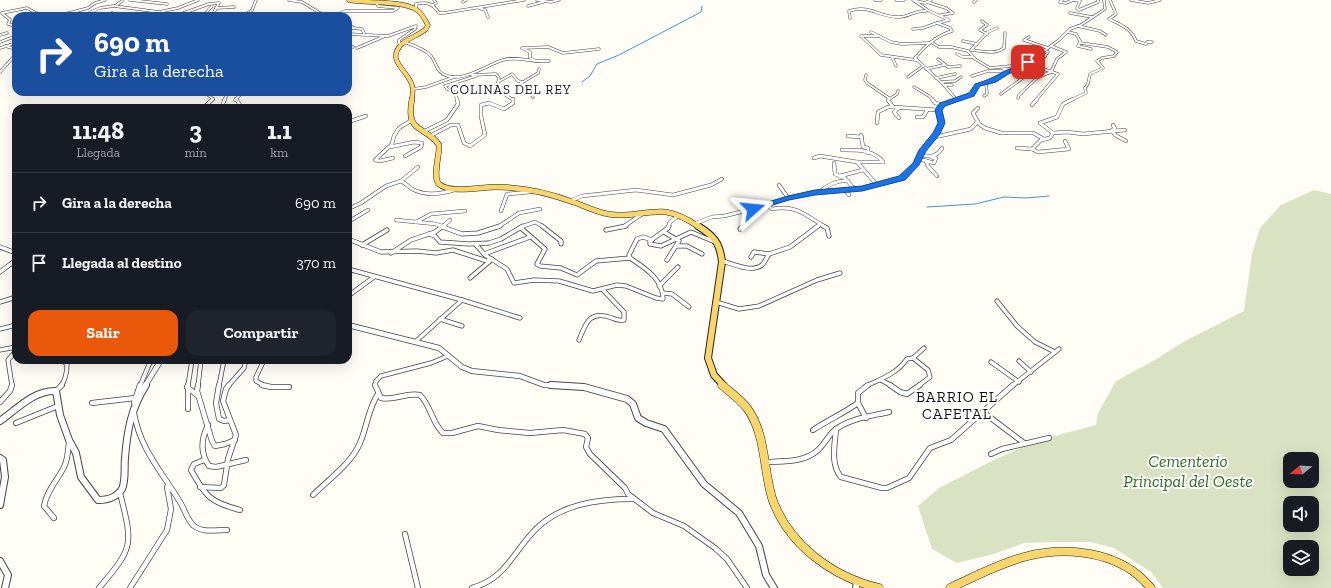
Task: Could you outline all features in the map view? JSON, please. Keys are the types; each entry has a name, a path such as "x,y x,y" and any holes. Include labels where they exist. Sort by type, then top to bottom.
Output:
{"main road":[{"path":"349,0 404,6 416,9 420,11 428,25 427,29 403,43 396,52 396,58 398,66 412,83 413,89 410,113 412,120 416,127 437,142 440,149 435,175 437,182 444,187 456,189 501,187 536,191 609,214 665,212 678,216 708,233 717,243 721,252 722,261 708,358 711,369 717,379 738,399 750,414 758,428 772,499 781,519 800,543 822,563 857,585 879,588"},
{"path":"950,588 1010,562 1035,555 1065,553 1092,554 1117,562 1136,573 1151,588"}],"street":[{"path":"73,12 88,8 95,3 105,0"},
{"path":"130,0 133,2 144,1 152,4 167,4"},
{"path":"91,12 100,8 114,6 156,12 171,10 198,0"},
{"path":"248,12 252,10 256,0"},
{"path":"289,0 302,2 308,7 316,9 319,12"},
{"path":"433,4 436,3 434,0"},
{"path":"416,9 416,4 419,2 433,4 439,13 444,13 524,0"},
{"path":"537,0 551,2 559,0"},
{"path":"876,0 881,0"},
{"path":"896,0 904,0"},
{"path":"912,0 927,2 950,10 953,13 937,15"},
{"path":"912,0 929,11 950,20 923,28 913,29"},
{"path":"1062,0 1060,2 1066,3 1073,0 1080,1 1077,8 1079,10 1088,4 1098,2 1098,0"},
{"path":"938,110 943,105 973,93 977,85 994,80 1008,72 1024,66 1070,29 1078,26 1105,9 1104,0"},
{"path":"1110,0 1116,14 1109,19 1126,27 1135,36 1136,41 1146,44 1147,42 1152,42"},
{"path":"1131,0 1148,3 1160,0"},
{"path":"114,6 122,1"},
{"path":"528,6 545,1"},
{"path":"190,12 213,2 219,3 214,12"},
{"path":"343,12 393,11 398,8 378,6 377,4"},
{"path":"207,12 212,6"},
{"path":"850,18 849,11 858,6 868,7 882,13 898,17 908,16 918,10 929,11"},
{"path":"216,8 234,7"},
{"path":"474,7 485,10 488,17"},
{"path":"12,25 8,24 10,20 2,13 24,8 34,12"},
{"path":"1070,13 1093,17"},
{"path":"982,21 987,25 980,30 987,34"},
{"path":"916,60 916,57 930,43 940,35 952,31 950,28 937,23"},
{"path":"352,34 364,33 385,36 406,31 410,27 416,26 413,31 399,40 399,43 416,46 431,56 437,70 447,76 483,73 496,74 498,76 497,89 513,99 513,103 504,108 489,103 481,105 481,116 485,131 483,137 470,146 466,146 459,127 455,125 430,136"},
{"path":"1078,26 1100,31 1106,35"},
{"path":"353,28 362,29 364,33"},
{"path":"971,50 987,34 997,28"},
{"path":"871,32 889,41 902,44 930,43 939,47 954,47 967,50 993,52 1001,51 1004,48 1005,33"},
{"path":"1068,32 1076,34 1080,42 1078,46 1091,49"},
{"path":"0,35 7,33"},
{"path":"357,48 384,38 385,36"},
{"path":"879,36 861,36 878,54 916,60 941,82 956,99"},
{"path":"1018,98 1019,95 1038,77 1052,71 1057,59 1066,52 1024,40 1029,37"},
{"path":"0,42 12,38"},
{"path":"963,41 977,44"},
{"path":"1080,42 1084,44 1108,47 1117,52 1114,56 1102,58 1097,61 1103,68 1090,74 1088,84 1085,88 1086,93 1063,104 1057,117 1042,121 1042,125 1053,133 1067,132 1084,134 1124,130"},
{"path":"0,47 12,44"},
{"path":"4,46 12,48"},
{"path":"413,89 426,88 457,76 480,70 509,58 530,62 549,61 532,59 530,58 530,52 522,48 548,47 563,53 599,49"},
{"path":"1037,67 1048,52 1048,48"},
{"path":"967,50 973,57 990,68 1017,65 1037,67 1052,71 1058,75 1032,105"},
{"path":"957,54 963,57 973,57"},
{"path":"892,57 896,66"},
{"path":"0,72 12,58"},
{"path":"938,59 950,68 960,66"},
{"path":"926,68 944,65"},
{"path":"908,77 923,66"},
{"path":"1001,94 1035,69 1033,67"},
{"path":"521,82 538,73 539,69"},
{"path":"972,76 988,71 1002,70"},
{"path":"423,132 447,120 458,104 455,92 445,87 446,86 483,73"},
{"path":"498,82 514,74 518,81 521,82 533,97"},
{"path":"936,78 955,74"},
{"path":"866,75 865,80 867,83 889,98"},
{"path":"941,82 955,81 961,77"},
{"path":"984,96 987,94 986,83"},
{"path":"944,85 952,85"},
{"path":"914,87 929,96 935,103 943,105"},
{"path":"889,98 897,94 898,91"},
{"path":"207,104 213,99 209,96"},
{"path":"238,104 235,100 239,96"},
{"path":"889,98 888,102 893,107"},
{"path":"877,123 878,112 888,107 932,108 938,110"},
{"path":"899,118 894,112 900,108"},
{"path":"978,108 972,113 982,126 1001,133 1029,132 1044,139"},
{"path":"917,117 923,117 928,109"},
{"path":"694,224 712,217 724,216 753,209 766,204 815,192 854,189 877,185 902,178 919,159 934,138 941,123 938,110"},
{"path":"352,121 366,116"},
{"path":"393,158 380,161 375,160 390,147 399,128 412,120"},
{"path":"934,138 971,129 978,121"},
{"path":"1112,130 1115,128 1113,125"},
{"path":"1112,130 1114,134 1126,141"},
{"path":"1032,149 1039,141 1050,138 1053,133"},
{"path":"848,136 862,136 863,147 868,148 868,152"},
{"path":"1017,148 1032,149 1038,152 1066,150 1069,149 1065,141"},
{"path":"390,147 414,142 422,143 421,147 405,156"},
{"path":"931,157 938,154 942,148"},
{"path":"814,158 820,156 857,162 883,162 878,156 868,152 842,150"},
{"path":"919,159 934,163 936,158 921,155"},
{"path":"926,161 928,166 937,176"},
{"path":"857,162 862,170 877,185"},
{"path":"834,163 834,172 849,182 854,189"},
{"path":"352,208 386,186 401,181 418,167"},
{"path":"840,176 862,170"},
{"path":"570,201 582,196 636,190 673,195 711,185 722,179"},
{"path":"826,192 823,189 835,182 843,180 849,182"},
{"path":"401,181 414,190 436,194 444,194 456,189"},
{"path":"779,185 788,198"},
{"path":"845,190 849,195"},
{"path":"501,211 506,194 536,191"},
{"path":"766,204 772,209 786,207 795,209 821,224 828,230 829,236"},
{"path":"396,220 444,226 462,234 478,233 493,229 519,213 540,209"},
{"path":"740,229 754,212 753,209"},
{"path":"352,220 368,210"},
{"path":"416,222 431,214 465,211"},
{"path":"606,230 621,229 628,226 643,213"},
{"path":"678,216 670,222 668,228 664,232 650,241 650,244 655,246 678,239 685,233 692,232 717,243"},
{"path":"390,253 411,240 429,234 444,226 450,220"},
{"path":"429,234 435,236 440,242 476,245 497,241 529,223 538,222 548,230 553,238 561,241 561,244"},
{"path":"751,257 754,252 769,254 790,247 813,228 821,224"},
{"path":"476,245 477,248 484,254 508,270 511,280 514,283 534,280 559,281 588,290 602,290 616,285 626,286 663,299 663,293 660,286 647,268 630,258 601,259 588,265 581,274 573,274 561,268 540,266 538,264 545,249 521,228"},
{"path":"362,245 387,230"},
{"path":"664,232 678,239"},
{"path":"484,254 530,237"},
{"path":"630,258 629,256 638,239 643,237 652,240"},
{"path":"667,260 677,246 679,241 678,239"},
{"path":"352,241 381,252 390,253 417,251 436,253 453,250 487,261 492,259"},
{"path":"461,252 466,244"},
{"path":"677,246 684,244 702,254"},
{"path":"0,248 12,252"},
{"path":"722,261 747,268 758,267 763,264 769,254"},
{"path":"470,278 492,259"},
{"path":"0,272 12,263"},
{"path":"660,286 678,267"},
{"path":"352,270 462,300 520,318"},
{"path":"716,302 739,309 758,306 817,280 840,273"},
{"path":"352,292 374,277"},
{"path":"579,340 590,318 596,315 604,315 618,321 624,320 624,312 602,290"},
{"path":"663,293 672,294 689,307"},
{"path":"0,302 12,298"},
{"path":"415,342 462,300"},
{"path":"836,429 834,467 837,474 882,488 887,488 909,478 930,448 950,440 1057,351 1035,342 1017,326 996,301"},
{"path":"440,319 462,326"},
{"path":"0,329 12,326"},
{"path":"352,326 386,336 439,348 446,352 448,356 462,367 472,371 520,376 544,385 584,387 611,393 631,401 638,418 646,423 664,429 704,484 739,513 759,546 766,575 774,588"},
{"path":"0,350 12,348"},
{"path":"866,418 858,403 858,393 863,388 900,369 907,359 913,358 924,348"},
{"path":"0,402 13,387 8,360 12,354"},
{"path":"448,356 431,363 381,376 376,380 375,385 378,394 381,398 387,400 409,394 420,395 429,404 439,429 443,433 452,433 478,426 530,433 563,430 581,432 588,438 586,447 590,454 625,488 628,494 653,513 684,526 715,548 727,559 747,588"},
{"path":"881,380 889,383 903,394 907,394 928,380 930,377 928,370 913,358"},
{"path":"1019,361 1031,372"},
{"path":"991,362 1019,382"},
{"path":"0,421 35,396 48,391 56,391 64,383 67,364"},
{"path":"150,364 135,398 135,427 167,486 194,526 206,530 227,530"},
{"path":"56,391 60,415 69,440 76,453 81,478 98,500 107,500 114,498 120,493 123,486 129,424 139,397 159,364"},
{"path":"188,409 187,387 191,364"},
{"path":"200,364 197,391 212,441 215,446 228,444 234,440"},
{"path":"223,364 216,402 218,419 224,421 230,420"},
{"path":"200,487 220,488 224,486 227,464 236,435 224,401 224,395 226,389 244,368 245,364"},
{"path":"262,364 256,377 256,381 264,387 289,387"},
{"path":"187,387 198,395"},
{"path":"313,495 355,453 367,426 370,408 378,394"},
{"path":"92,402 135,398"},
{"path":"813,430 829,419 848,410 858,403"},
{"path":"16,423 58,406"},
{"path":"765,462 804,460 812,456 836,429 866,418 889,412"},
{"path":"983,412 1024,443"},
{"path":"208,424 202,438 202,454 204,460 209,466 216,467 246,460"},
{"path":"991,454 1024,443 1049,438"},
{"path":"54,518 44,506 45,498 47,491 64,467 68,457 69,440"},
{"path":"0,458 3,460 6,469 0,505"},
{"path":"204,460 194,464 191,470 204,494 215,503 240,510"},
{"path":"130,588 167,530 171,509 167,486"},
{"path":"99,588 120,562 127,547 129,536 120,493"},
{"path":"472,588 491,581 499,575 540,524 554,514 614,498 634,499"},
{"path":"405,534 418,588"},
{"path":"0,561 8,575 4,588"}],"green space":[{"name":"Cementerio Principal del Oeste","path":"1314,190 1331,194 1331,588 1163,588 1151,572 1114,548 1090,542 1024,543 994,554 957,563 932,549 918,506 939,488 994,460 1036,441 1096,425 1098,413 1116,381 1155,360 1183,342 1244,311 1252,254 1260,228 1281,205"}],"waterway":[{"path":"582,82 590,76 597,64 619,55 701,12 702,6"},
{"path":"927,207 975,204 1004,197 1026,198 1049,196"}],"district":[{"name":"COLINAS DEL REY","path":"511,89"},
{"name":"BARRIO EL CAFETAL","path":"957,406"}],"route":[{"path":"753,209 766,204 815,192 862,188 902,178 917,164 923,150 936,134 941,123 938,110 943,105 973,93 977,85 992,82 1008,72 1022,67 1028,62"}]}
